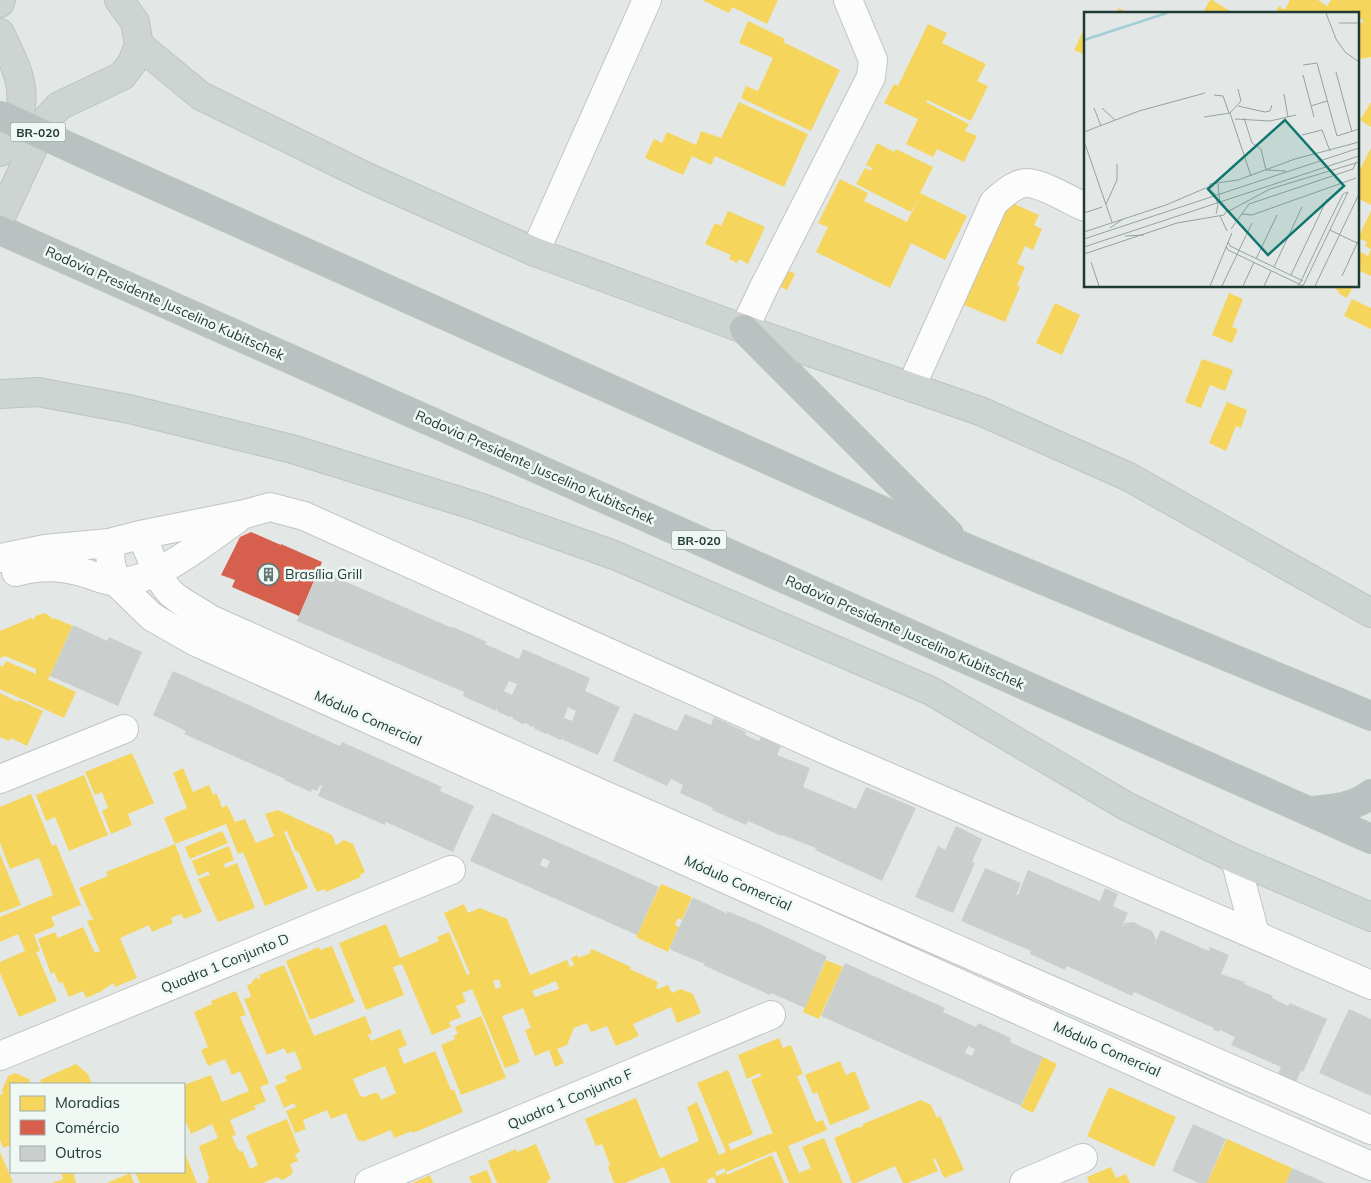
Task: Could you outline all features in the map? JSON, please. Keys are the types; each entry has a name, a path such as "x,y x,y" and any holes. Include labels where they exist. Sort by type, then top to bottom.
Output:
{"highway":[{"name":"BR-020","path":"0,115 960,546 1363,712"},
{"name":"Rodovia Presidente Juscelino Kubitschek","path":"0,230 1371,839"},
{"path":"744,330 960,546"},
{"path":"1363,712 1371,739"},
{"path":"1309,811 1349,807 1361,802 1371,794"}],"main road":[{"path":"0,219 46,120 59,106 122,76 132,63 139,45 135,22 120,0"},
{"path":"0,33 14,62 22,90 20,114 0,152"},
{"path":"139,45 202,96 367,177 535,252 744,330 980,411 1129,477 1371,613"},
{"path":"0,394 38,392 128,409 292,449 479,507 614,555 931,691 1126,806 1236,859 1371,917"}],"street":[{"path":"535,252 647,0"},
{"path":"744,330 764,286 871,77 873,60 848,0"},
{"path":"911,387 994,202 1009,189 1027,183 1046,188 1084,207"},
{"name":"Módulo Comercial","path":"0,558 45,549 109,543 270,507 304,516 828,751 1371,985"},
{"name":"Módulo Comercial","path":"0,576 34,567 43,567 69,569 116,582 133,580 157,573 245,514"},
{"name":"Módulo Comercial","path":"140,535 157,573 170,592 210,619 948,977 1208,1095 1371,1166"},
{"path":"109,543 111,564 116,582"},
{"name":"Módulo Comercial","path":"116,582 152,617 196,642 599,807 959,950 1371,1130"},
{"path":"196,642 210,619"},
{"path":"0,779 124,729"},
{"path":"1236,859 1254,934"},
{"name":"Quadra 1 Conjunto D","path":"0,1056 451,870"},
{"path":"948,977 959,950"},
{"name":"Quadra 1 Conjunto F","path":"369,1183 771,1015"},
{"path":"1208,1095 1223,1065"},
{"path":"1024,1183 1083,1158"}],"building: Moradias":[{"path":"702,0 778,0 767,24 732,7 729,13"},
{"path":"1210,0 1212,0 1232,12 1203,12"},
{"path":"1290,0 1318,0 1327,6 1331,0 1371,0 1371,57 1361,59 1358,58 1358,24 1364,22 1358,15 1358,12 1275,12 1279,6 1285,10"},
{"path":"1119,8 1127,12 1117,12"},
{"path":"748,21 785,39 783,42 840,70 811,131 741,98 746,86 758,91 773,58 739,43"},
{"path":"928,24 947,33 942,43 986,64 977,81 988,86 971,121 927,100 926,102 969,124 965,131 977,136 964,162 937,149 933,157 906,144 918,119 884,103 894,84 898,86"},
{"path":"1084,29 1084,55 1074,50"},
{"path":"739,102 808,134 784,187 715,156 711,165 692,156 683,175 645,158 654,139 662,143 667,132 696,145 701,131 721,138"},
{"path":"1371,102 1371,127 1360,120"},
{"path":"877,143 894,152 896,149 933,167 920,193 967,216 945,260 911,243 890,288 816,252 828,227 818,223 840,179 868,193 864,201 907,222 919,198 911,212 856,184 865,168 871,171 872,168 866,165"},
{"path":"1371,148 1371,205 1358,198 1358,173"},
{"path":"1001,198 1039,215 1034,225 1042,229 1033,250 1025,246 1017,264 1025,267 1017,285 1020,287 1005,322 957,302"},
{"path":"728,211 765,227 748,264 739,259 737,263 729,259 731,255 705,244 715,223 721,226"},
{"path":"1371,211 1371,249 1365,246 1367,242 1358,238"},
{"path":"1371,249 1371,276 1360,271 1358,275 1358,251 1368,256"},
{"path":"782,267 795,274 787,290 773,283"},
{"path":"1336,288 1352,288 1347,298"},
{"path":"1229,293 1243,299 1232,327 1238,329 1232,343 1212,335"},
{"path":"1352,299 1371,308 1371,329 1344,316"},
{"path":"1055,303 1080,315 1062,355 1036,343"},
{"path":"1202,359 1233,370 1225,391 1210,385 1201,408 1185,402"},
{"path":"1227,402 1247,410 1241,428 1236,426 1226,451 1209,443"},
{"path":"44,613 50,616 51,619 54,618 72,627 47,679 76,692 64,718 0,689 0,665 3,667 6,661 36,674 36,669 5,656 0,658 0,631 31,618 34,620 35,616"},
{"path":"0,693 43,711 27,746 11,738 9,741 0,737"},
{"path":"132,753 154,803 128,814 132,825 111,834 102,811 108,808 102,792 95,795 85,772"},
{"path":"183,768 193,792 209,785 213,795 216,793 222,808 227,805 235,822 245,819 256,843 274,836 265,814 278,810 332,835 336,845 344,840 353,844 365,872 360,875 361,877 326,892 325,889 317,892 287,831 284,832 308,888 265,906 243,852 238,854 226,824 175,844 164,818 187,808 173,773"},
{"path":"84,775 108,835 69,851 55,817 46,821 36,795"},
{"path":"31,794 52,846 56,844 81,905 51,917 55,926 34,935 40,951 36,952 57,1001 19,1017 0,973 0,962 25,951 18,934 0,942 0,917 53,895 39,858 10,869 0,843 0,807"},
{"path":"222,831 228,843 190,859 185,847"},
{"path":"175,844 202,912 184,919 181,914 171,918 173,923 152,932 149,925 120,938 137,978 115,987 113,983 100,992 86,998 83,991 69,997 62,982 59,983 54,972 51,974 38,939 55,932 58,938 83,927 95,953 100,951 87,921 94,919 79,888 108,876 106,872"},
{"path":"229,846 234,860 224,864 225,868 237,863 255,908 218,922 198,879 210,875 208,871 198,876 192,861"},
{"path":"0,854 21,905 0,913"},
{"path":"661,884 692,897 682,920 678,918 675,925 679,927 668,952 636,937"},
{"path":"464,904 468,913 480,908 507,919 530,975 567,960 570,967 574,965 571,958 577,955 578,958 591,953 590,950 592,949 658,982 656,988 658,989 668,985 672,993 681,989 693,994 701,1013 677,1023 671,1007 633,1024 639,1036 616,1046 607,1026 591,1032 587,1023 574,1028 567,1045 557,1049 564,1063 555,1067 549,1050 535,1056 525,1030 531,1028 523,1008 502,1016 520,1062 505,1068 472,989 462,993 466,1002 456,1006 461,1017 449,1022 451,1027 432,1035 402,964 393,967 404,995 366,1010 339,943 386,924 400,958 439,941 437,937 449,932 467,975 470,974 444,913","holes":["499,979 501,987 496,989 493,981","556,981 559,989 535,997 532,991"]},
{"path":"332,946 355,1002 310,1020 286,961 319,947 320,950"},
{"path":"826,960 843,967 819,1019 803,1012"},
{"path":"284,965 314,1036 365,1016 372,1033 368,1035 371,1041 400,1029 407,1045 398,1049 404,1064 435,1051 451,1090 454,1090 463,1112 413,1133 412,1131 394,1138 391,1130 362,1142 361,1140 358,1141 346,1113 331,1119 327,1110 303,1120 306,1129 295,1133 286,1111 296,1107 294,1103 284,1108 275,1086 287,1081 285,1076 302,1069 295,1051 287,1054 284,1048 267,1055 244,999 251,997 247,985 251,984 256,978 261,979 259,975","holes":["385,1066 396,1093 381,1100 379,1094 374,1093 364,1097 360,1096 353,1079"]},
{"path":"236,991 246,1015 240,1017 269,1083 260,1087 266,1101 254,1106 256,1109 230,1120 236,1135 232,1136 238,1150 243,1152 250,1169 258,1165 246,1136 287,1119 300,1152 295,1154 298,1161 290,1164 293,1171 290,1176 282,1180 277,1177 263,1183 207,1183 209,1178 199,1146 218,1138 212,1124 191,1134 185,1120 185,1085 211,1075 222,1102 249,1091 240,1071 232,1075 225,1059 208,1066 201,1050 208,1047 194,1012 212,1004 211,1001"},
{"path":"481,1016 506,1078 461,1095 441,1045 455,1039 453,1036 458,1034 455,1027"},
{"path":"779,1038 783,1048 791,1045 803,1074 797,1076 816,1122 823,1120 827,1130 788,1146 799,1173 811,1168 802,1147 824,1138 843,1183 789,1183 776,1151 726,1172 727,1175 772,1155 784,1183 716,1183 714,1177 707,1180 708,1183 671,1183 664,1167 625,1183 614,1183 602,1144 596,1146 585,1119 636,1098 660,1158 699,1141 687,1107 697,1102 719,1155 726,1152 697,1083 728,1070 753,1134 728,1144 731,1150 773,1134 751,1080 761,1076 760,1073 747,1079 738,1055","holes":["724,1168 726,1172 717,1176 715,1172"]},
{"path":"1043,1057 1057,1064 1033,1113 1021,1107"},
{"path":"840,1061 846,1075 855,1071 870,1109 830,1125 817,1092 813,1094 805,1075"},
{"path":"76,1064 88,1074 92,1083 42,1083 40,1080"},
{"path":"15,1073 29,1079 31,1083 10,1083 10,1145 3,1148 0,1140 0,1095 3,1094 2,1090 8,1076"},
{"path":"1109,1087 1176,1117 1154,1167 1087,1136"},
{"path":"921,1100 931,1105 937,1118 940,1116 964,1170 944,1178 935,1158 933,1159 938,1171 908,1183 903,1183 895,1166 852,1183 834,1138"},
{"path":"1227,1139 1292,1168 1286,1183 1207,1183"},
{"path":"536,1144 551,1179 547,1181 548,1183 497,1183 488,1161 516,1149 517,1152"},
{"path":"0,1152 13,1182 11,1183 0,1183"},
{"path":"185,1153 197,1183 140,1183 135,1173 185,1173"},
{"path":"1111,1167 1116,1178 1126,1174 1130,1183 1089,1183 1087,1177"},
{"path":"487,1170 492,1183 472,1183 469,1177"},
{"path":"61,1173 73,1173 76,1183 52,1183 63,1179"},
{"path":"130,1173 134,1183 107,1183"},
{"path":"430,1175 433,1183 412,1183"}],"building: Comércio":[{"name":"Brasília Grill","path":"251,532 322,562 299,616 232,587 235,580 221,575 240,537"}],"building: Outros":[{"path":"319,570 487,642 485,644 519,659 523,649 590,678 585,691 620,707 598,755 563,740 564,738 560,740 548,733 546,734 535,729 534,726 532,727 526,723 523,724 513,719 512,716 510,717 498,712 497,708 496,711 463,696 464,692 297,621","holes":["509,681 517,684 512,695 504,691","568,707 576,711 572,721 564,718"]},
{"path":"73,625 107,641 109,637 142,652 118,706 50,676"},
{"path":"173,671 340,746 342,742 409,772 442,787 440,791 474,806 453,852 386,822 385,825 318,796 322,786 320,785 317,791 312,789 311,792 184,734 186,731 153,715"},
{"path":"634,713 677,731 685,714 711,725 714,717 746,732 745,735 759,741 761,737 781,746 777,755 810,768 803,787 856,809 866,787 916,808 882,881 815,850 816,848 781,836 748,821 746,825 712,810 713,808 680,793 683,785 671,779 667,786 613,761"},
{"path":"492,813 659,887 637,935 470,861","holes":["543,858 550,861 547,868 540,865"]},
{"path":"956,826 982,839 972,862 975,863 953,913 915,897 938,846 945,850"},
{"path":"985,868 1021,883 1016,895 1018,895 1028,870 1100,901 1105,888 1118,894 1113,906 1128,913 1122,927 1125,923 1133,922 1152,931 1156,939 1154,945 1161,930 1209,951 1210,947 1229,955 1221,974 1245,982 1244,984 1273,996 1272,998 1288,1006 1290,1003 1327,1019 1303,1072 1301,1071 1296,1082 1278,1074 1281,1067 1231,1045 1235,1037 1220,1030 1219,1032 1213,1030 1214,1028 1134,992 1132,996 1067,966 1065,970 1030,954 1031,951 961,921"},
{"path":"694,898 726,914 727,911 761,925 826,956 805,1008 771,993 770,995 703,965 705,962 702,963 671,950 670,947"},
{"path":"845,963 945,1008 943,1012 976,1027 978,1023 1011,1038 1010,1042 1043,1057 1021,1106 821,1016","holes":["968,1046 975,1049 972,1056 965,1053"]},
{"path":"1349,1009 1371,1019 1371,1096 1319,1073"},
{"path":"1193,1124 1226,1139 1207,1183 1199,1183 1172,1171"},
{"path":"1292,1168 1326,1183 1286,1183"}],"place":[{"name":"Brasília Grill","path":"269,574"}]}
